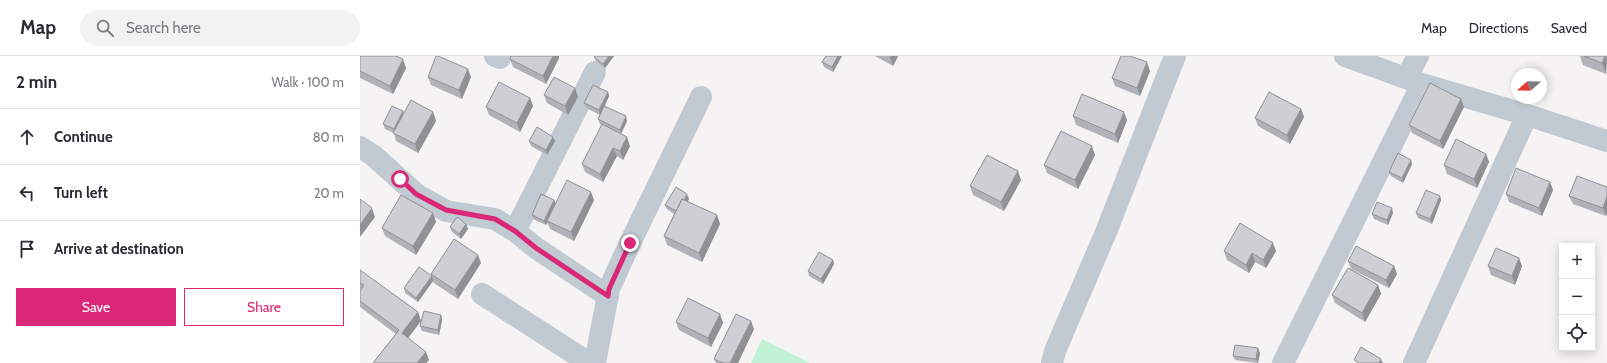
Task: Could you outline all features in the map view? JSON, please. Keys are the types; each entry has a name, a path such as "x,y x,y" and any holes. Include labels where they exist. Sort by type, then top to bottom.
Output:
{"street":[{"path":"495,56 500,58 501,56"},
{"path":"1052,363 1055,351 1106,232 1176,56"},
{"path":"1345,56 1414,80 1527,114 1607,141"},
{"path":"1283,363 1414,80 1418,56"},
{"path":"515,231 595,72"},
{"path":"595,363 609,289 701,97"},
{"path":"1414,363 1527,114"},
{"path":"360,147 374,156 416,194 446,210 495,219 515,231 536,248 608,296"},
{"path":"482,294 590,363"}],"green space":[{"path":"762,339 810,363 751,363"}],"building":[{"path":"361,56 396,56 403,59 390,86 360,71"},
{"path":"436,56 468,69 459,90 428,77"},
{"path":"511,56 553,56 543,76 510,59"},
{"path":"609,56 603,64 594,57"},
{"path":"826,56 838,56 832,67 822,62"},
{"path":"1121,56 1130,56 1147,62 1137,88 1112,78"},
{"path":"1584,56 1605,56 1602,63"},
{"path":"554,77 575,88 565,106 544,95"},
{"path":"499,82 530,98 517,123 486,107"},
{"path":"1430,83 1461,99 1440,141 1409,125"},
{"path":"593,85 608,92 599,110 584,103"},
{"path":"1269,92 1301,109 1287,135 1255,118"},
{"path":"1082,94 1124,112 1115,134 1073,116"},
{"path":"411,100 433,112 415,144 393,133"},
{"path":"392,106 403,111 394,129 383,124"},
{"path":"604,106 626,116 620,130 598,119"},
{"path":"602,124 627,137 620,151 613,148 600,174 582,164"},
{"path":"537,127 553,137 546,150 529,141"},
{"path":"1061,131 1092,146 1075,180 1044,165"},
{"path":"1456,139 1486,154 1474,179 1444,165"},
{"path":"1398,153 1411,160 1402,178 1389,172"},
{"path":"987,155 1018,171 1001,202 970,186"},
{"path":"1516,168 1550,182 1539,208 1506,194"},
{"path":"1577,176 1607,187 1607,196 1603,208 1569,196"},
{"path":"567,180 591,192 571,232 547,221"},
{"path":"676,187 687,194 684,200 682,199 676,211 665,205"},
{"path":"1426,190 1440,196 1430,219 1416,213"},
{"path":"541,194 554,200 544,221 532,215"},
{"path":"401,195 433,213 413,246 382,228"},
{"path":"360,199 372,208 360,225"},
{"path":"682,199 717,215 699,253 664,236"},
{"path":"1377,202 1392,208 1387,220 1372,214"},
{"path":"457,217 466,224 459,234 450,227"},
{"path":"1240,223 1273,243 1263,260 1252,253 1246,265 1224,251"},
{"path":"454,239 478,255 455,290 431,274"},
{"path":"1356,246 1394,266 1386,280 1348,261"},
{"path":"1496,248 1519,258 1512,276 1488,266"},
{"path":"819,252 833,260 821,279 808,271"},
{"path":"419,267 432,276 416,298 404,288"},
{"path":"1348,268 1378,285 1362,313 1332,295"},
{"path":"360,270 418,312 402,333 426,352 417,363 373,363 399,330 360,301 360,291 364,285 360,283"},
{"path":"688,298 720,314 708,338 676,322"},
{"path":"424,311 441,315 438,330 420,326"},
{"path":"736,314 751,321 730,363 723,363 714,359"},
{"path":"1235,345 1258,348 1256,359 1233,356"},
{"path":"1361,347 1381,359 1379,363 1359,363 1354,360"}],"route":[{"path":"400,179 416,194 446,210 495,219 515,231 536,248 608,296 609,289 630,243"}]}
